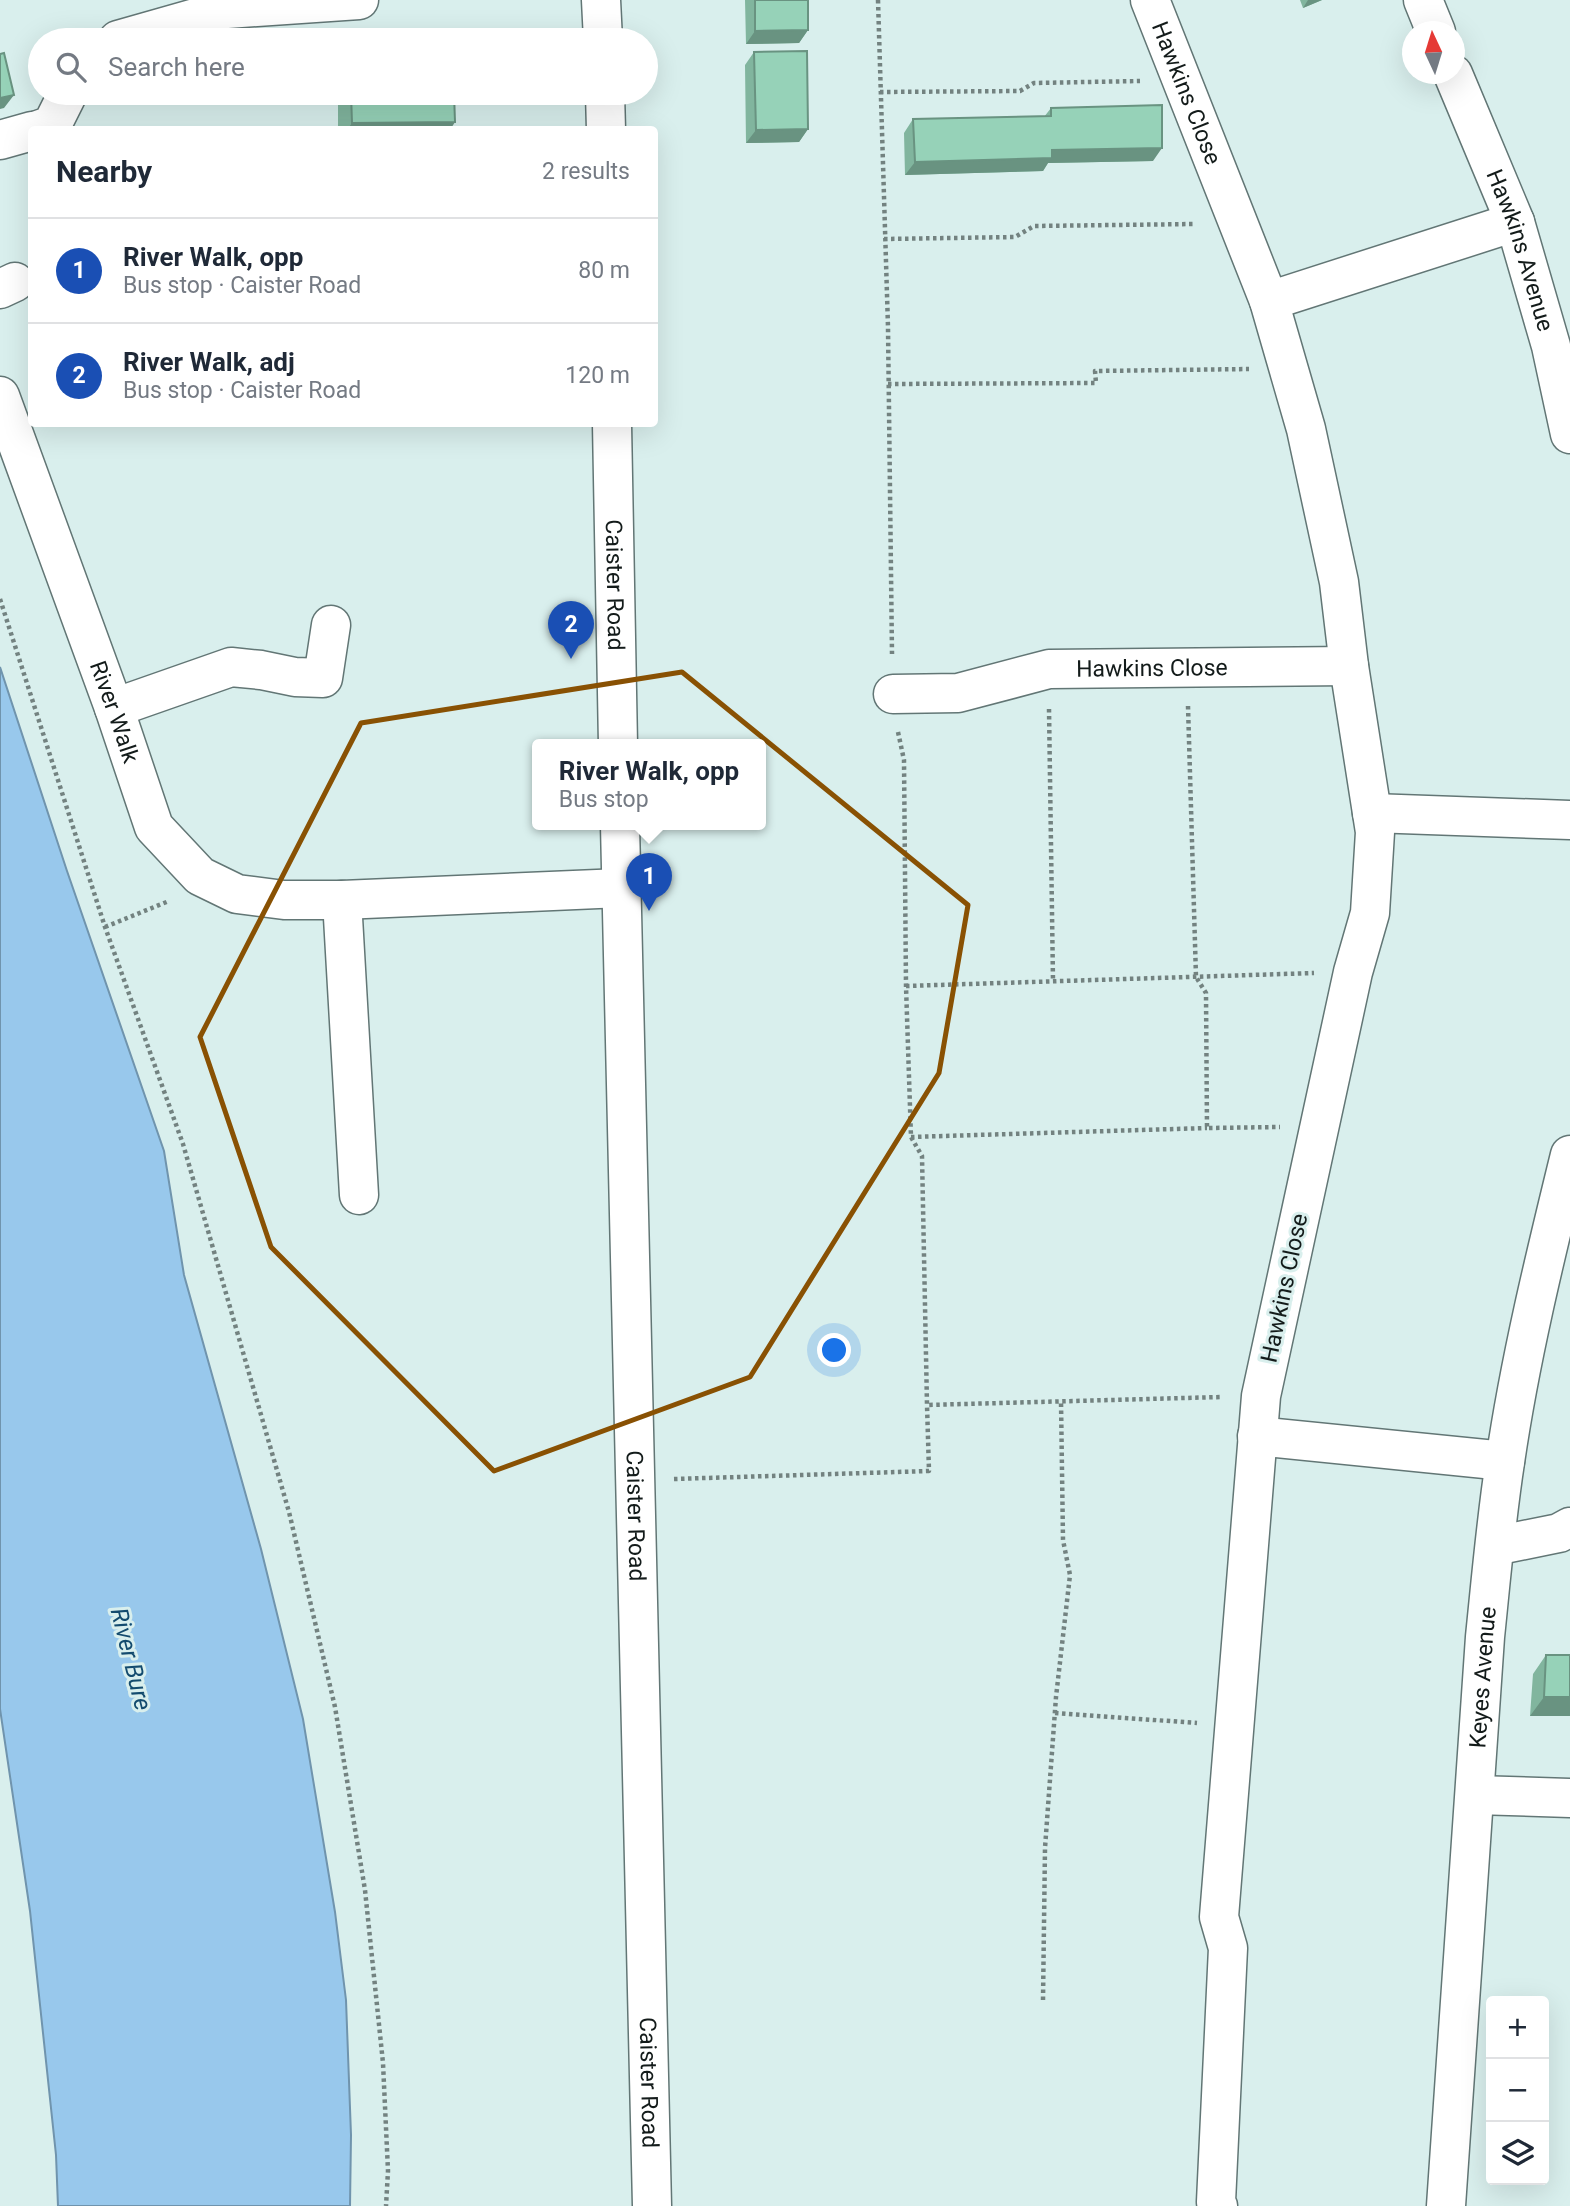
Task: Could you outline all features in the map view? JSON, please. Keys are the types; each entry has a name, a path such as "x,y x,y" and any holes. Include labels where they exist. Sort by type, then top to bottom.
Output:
{"street":[{"path":"160,28 227,9 359,0"},
{"path":"601,0 602,28"},
{"name":"Hawkins Close","path":"1150,0 1269,301 1306,429 1339,582 1349,667 1375,832 1370,913 1353,972 1261,1396 1219,1917 1228,1948 1216,2203 1218,2206"},
{"path":"1423,0 1432,21"},
{"name":"Hawkins Avenue","path":"1457,84 1515,222 1551,346 1570,434"},
{"path":"49,126 62,105"},
{"path":"605,105 606,126"},
{"path":"0,141 28,132"},
{"path":"1269,301 1515,222"},
{"name":"River Walk","path":"0,396 114,708 154,827 200,876 237,894 284,900 621,888"},
{"name":"Caister Road","path":"612,427 618,739"},
{"path":"114,708 232,667 295,677 323,678 331,625"},
{"name":"Hawkins Close","path":"893,694 958,692 1049,669 1349,667"},
{"path":"1372,813 1570,820"},
{"name":"Caister Road","path":"620,830 652,2206"},
{"path":"342,900 359,1195"},
{"name":"Keyes Avenue","path":"1446,2206 1485,1637 1505,1461 1543,1264 1570,1155"},
{"path":"1257,1436 1505,1461"},
{"path":"1495,1546 1559,1532 1570,1527"},
{"path":"1475,1795 1570,1798"}],"path":[{"path":"635,1480 929,1471 922,1156 911,1137 906,986 904,760 894,715 893,694 878,0"},
{"path":"880,92 1020,91 1034,83 1181,81"},
{"path":"884,239 1015,237 1034,226 1238,224"},
{"path":"888,384 1096,383 1096,371 1288,369"},
{"path":"0,599 105,928 183,1144 289,1512 335,1707 365,1890 383,2063 386,2206"},
{"path":"1187,668 1196,977 1206,993 1207,1128"},
{"path":"1049,669 1053,981"},
{"path":"105,928 167,902"},
{"path":"906,986 1353,972"},
{"path":"911,1137 1320,1126"},
{"path":"927,1405 1261,1396"},
{"path":"1043,2000 1045,1848 1055,1713 1070,1576 1063,1540 1061,1401"},
{"path":"1055,1713 1234,1726"}],"highlighted area":[{"path":"682,672 968,905 939,1073 750,1377 494,1471 271,1247 200,1037 361,723"}],"water":[{"name":"River Bure","path":"0,667 164,1151 184,1275 261,1549 303,1719 335,1912 346,2000 351,2135 350,2206 58,2206 56,2155 30,1911 0,1709"}],"building":[{"path":"755,0 808,0 808,30 755,31"},
{"path":"807,51 808,129 756,130 754,52"},
{"path":"4,53 14,95 0,98 0,54"},
{"path":"351,105 454,105 455,122 352,123"},
{"path":"1162,105 1162,148 1052,150 1052,158 915,162 913,119 1051,116 1051,108"},
{"path":"1546,1655 1570,1655 1570,1697 1544,1697"}],"place":[{"name":"River Walk, adj","path":"571,659"},
{"name":"River Walk, opp","path":"649,911"}]}
